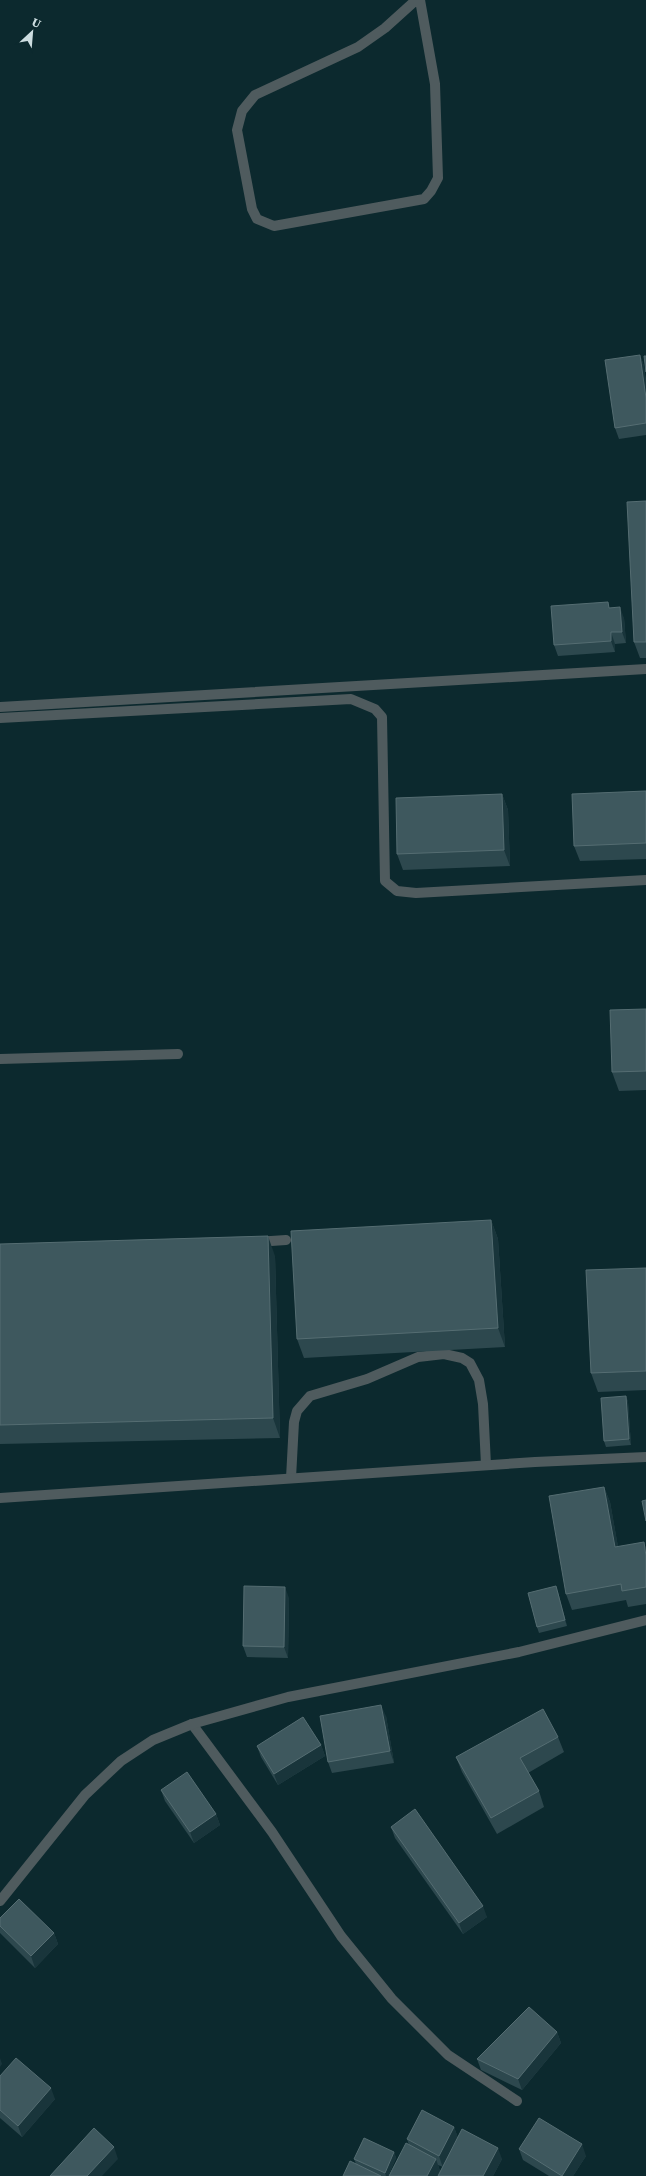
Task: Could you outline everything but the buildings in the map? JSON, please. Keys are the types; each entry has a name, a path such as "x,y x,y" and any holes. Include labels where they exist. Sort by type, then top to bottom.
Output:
{"street":[{"path":"416,0 386,28 358,48 254,95 242,111 237,130 252,209 257,219 274,226 424,199 431,191 438,178 435,84 420,0"},
{"path":"0,707 646,669"},
{"path":"0,718 351,699 375,709 382,717 385,881 397,891 416,893 646,880"},
{"path":"0,1059 178,1054"},
{"path":"248,1242 286,1240"},
{"path":"291,1478 294,1422 297,1411 310,1396 368,1379 418,1357 444,1354 462,1358 470,1363 479,1380 483,1404 486,1465"},
{"path":"0,1498 486,1465 646,1457"},
{"path":"0,1901 85,1795 121,1761 153,1740 192,1724 288,1697 519,1652 646,1620"},
{"path":"192,1724 272,1832 341,1936 392,1999 448,2055 517,2101"}]}
